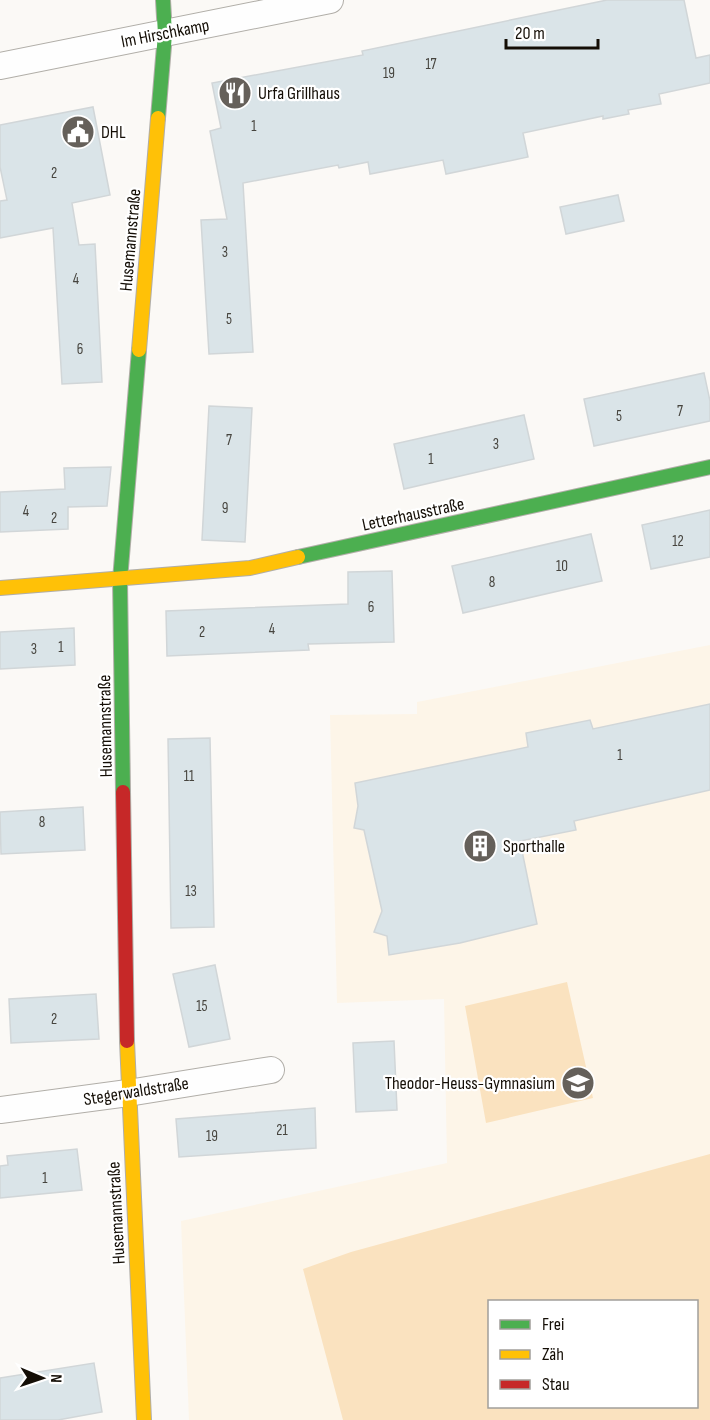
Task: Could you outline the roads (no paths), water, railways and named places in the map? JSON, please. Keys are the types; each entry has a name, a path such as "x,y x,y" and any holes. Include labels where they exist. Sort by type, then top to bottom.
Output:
{"street":[{"name":"Husemannstraße","path":"144,1420 128,1093 120,580 165,34 163,0"},
{"name":"Im Hirschkamp","path":"0,66 330,0"},
{"name":"Letterhausstraße","path":"0,588 250,568 710,467"},
{"name":"Stegerwaldstraße","path":"0,1110 128,1093 271,1070"}],"place":[{"name":"Urfa Grillhaus","path":"235,93"},
{"name":"DHL","path":"78,132"},
{"name":"Sporthalle","path":"480,846"},
{"name":"Theodor-Heuss-Gymnasium","path":"578,1083"}]}
